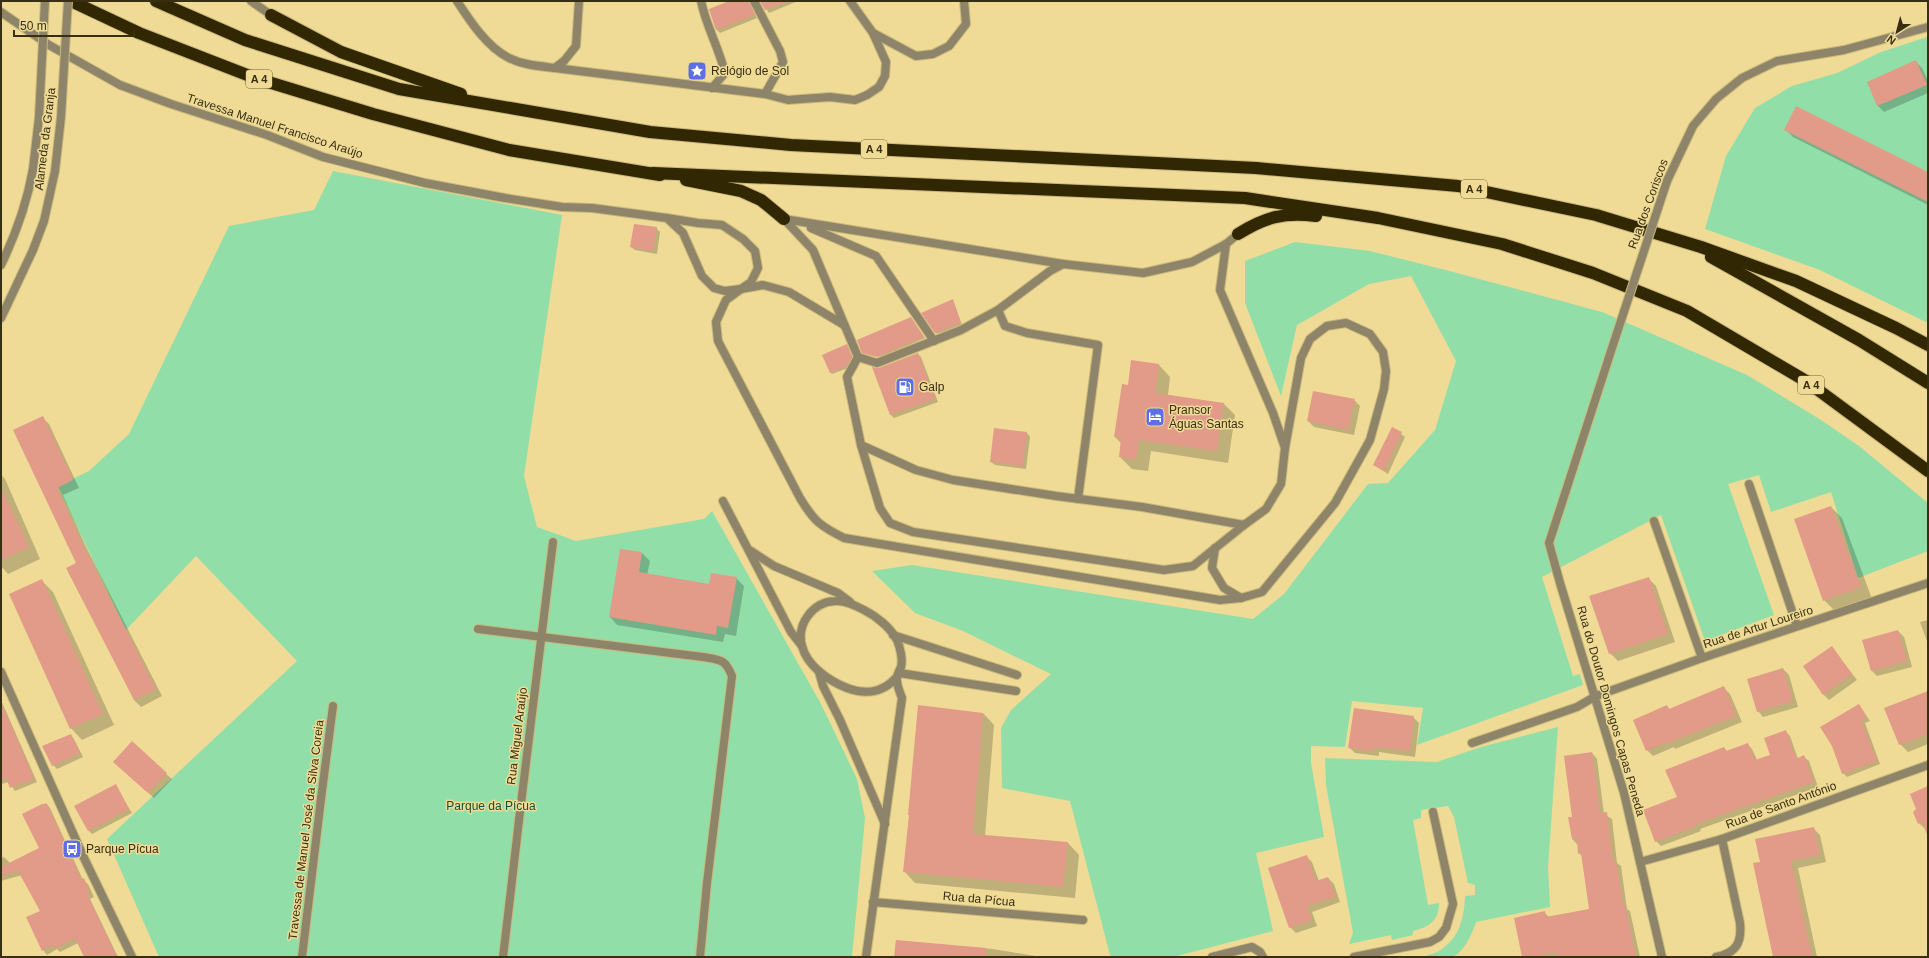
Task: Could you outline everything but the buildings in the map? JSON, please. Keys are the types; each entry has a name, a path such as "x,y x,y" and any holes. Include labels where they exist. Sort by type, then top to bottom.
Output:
{"highway":[{"name":"A 4","path":"71,1 139,33 255,78 374,114 509,150 653,173 1246,198 1378,218 1502,244 1593,273 1687,311 1806,381 1928,471"},
{"name":"A 4","path":"156,1 245,40 358,78 399,89 650,132 791,145 1256,168 1458,186 1596,215 1686,242 1796,281 1896,328 1928,345"},
{"path":"271,16 341,52 495,106"},
{"path":"653,173 741,191 761,200 784,219"},
{"path":"1238,234 1255,223 1276,215 1302,214 1357,221 1378,218"},
{"name":"A 4","path":"1686,242 1859,340 1928,383"}],"street":[{"name":"Alameda da Granja","path":"1,265 28,197 33,169 39,117 45,1"},
{"name":"Alameda da Granja","path":"1,318 33,250 44,221 55,171 61,118 68,1"},
{"path":"251,1 271,16"},
{"path":"457,1 488,42 509,58 533,66 765,94 788,100 830,97 855,100 867,96 879,87 885,76 886,62 873,33 850,1"},
{"path":"555,68 564,61 576,46 579,1"},
{"path":"701,1 704,17 721,54 725,73 712,88"},
{"path":"754,1 780,51 783,62 765,94"},
{"path":"873,33 916,56 933,54 949,46 966,24 964,1"},
{"name":"Travessa Manuel Francisco Araújo","path":"1,12 49,45 120,85 171,104 267,135 323,157 425,183 562,207 592,208 722,225 744,239 755,251 758,268 751,282 726,300 716,322 718,341 811,517 824,528 844,538 1220,600 1241,598 1262,592 1335,503 1370,440 1384,389 1386,370 1383,352 1370,334 1346,323 1327,326 1310,339 1301,358 1285,448 1281,484 1266,509 1193,566 1164,570 913,532 890,523 880,508 861,446 846,377 858,357"},
{"name":"Rua dos Coriscos","path":"1549,543 1667,180 1693,126 1716,99 1742,78 1777,61 1844,50 1928,27"},
{"path":"667,218 683,233 702,276 714,288 725,291 763,285 790,292 844,325"},
{"path":"784,219 1063,264 1144,273 1192,262 1226,244 1238,234"},
{"path":"784,219 813,250 858,357 877,363 961,330 998,310 1050,271 1063,264"},
{"path":"784,219 819,230 876,256 934,341"},
{"path":"1226,244 1220,290 1273,413 1285,448"},
{"path":"998,310 1005,326 1027,333 1098,345 1078,499"},
{"path":"861,446 916,470 953,480 1142,507 1244,525"},
{"path":"1749,484 1797,626"},
{"path":"723,501 750,550 791,632 819,672 823,686 840,720 885,824"},
{"path":"1654,521 1702,658"},
{"name":"Rua Miguel Araújo","path":"503,957 553,542"},
{"name":"Rua do Doutor Domingos Capas Peneda","path":"1549,543 1624,793 1662,957"},
{"path":"1215,548 1212,568 1224,588 1241,598"},
{"path":"750,550 774,566 838,593 852,604 872,614 897,640 901,654 902,664 898,676 902,698 866,957"},
{"name":"Rua de Artur Loureiro","path":"1472,743 1577,707 1596,696 1702,658 1928,583"},
{"path":"802,646 803,624 814,610 823,603 836,600 852,604"},
{"path":"478,629 704,657 720,660 727,664 732,676 707,883 700,957"},
{"path":"893,635 1016,675"},
{"path":"1,672 84,858 132,957"},
{"path":"819,672 837,683 866,693 881,691 898,676 1016,691"},
{"name":"Travessa de Manuel José da Silva Coreia","path":"302,957 333,706"},
{"name":"Rua de Santo António","path":"1640,862 1722,839 1928,766"},
{"path":"1354,957 1430,942 1439,937 1446,928 1453,904 1433,812"},
{"path":"1716,957 1724,955 1736,948 1742,936 1722,839"},
{"name":"Rua da Pícua","path":"873,902 1083,920"},
{"path":"1212,957 1252,947 1260,952 1263,957"}],"green space":[{"path":"1927,37 1928,323 1820,270 1705,229 1726,156 1755,108 1792,86 1837,73 1881,52"},
{"name":"Parque da Pícua","path":"333,171 562,215 524,476 537,527 576,541 704,519 712,511 821,704 857,779 865,818 852,957 159,957 107,839 297,661 196,556 126,630 58,486 89,471 129,434 229,226 314,210"},
{"path":"1295,242 1370,251 1602,312 1747,375 1821,420 1859,446 1928,503 1928,551 1858,578 1831,492 1771,512 1759,475 1728,484 1774,615 1705,641 1661,515 1542,577 1573,676 1580,674 1583,685 1417,745 1423,708 1352,701 1345,747 1311,746 1311,763 1324,837 1256,853 1273,931 1173,957 1113,957 1110,955 1070,801 1002,788 1001,728 1011,710 1051,674 963,631 915,613 872,571 912,565 1253,619 1284,594 1368,484 1388,483 1435,430 1456,361 1411,276 1369,284 1297,325 1281,396 1245,303 1245,261"},
{"path":"1558,727 1548,867 1550,907 1476,922 1473,931 1460,952 1451,957 1425,957 1437,952 1452,940 1460,927 1465,896 1475,895 1475,885 1468,883 1454,817 1448,806 1421,810 1421,818 1413,820 1428,905 1439,903 1439,909 1435,919 1428,925 1413,931 1413,935 1392,940 1391,935 1349,944 1353,933 1326,785 1325,758 1437,762 1481,747"}],"place":[{"name":"Relógio de Sol","path":"697,71"},
{"name":"Galp","path":"905,387"},
{"name":"Pransor Águas Santas","path":"1155,417"},
{"name":"Parque Pícua","path":"72,849"}]}
